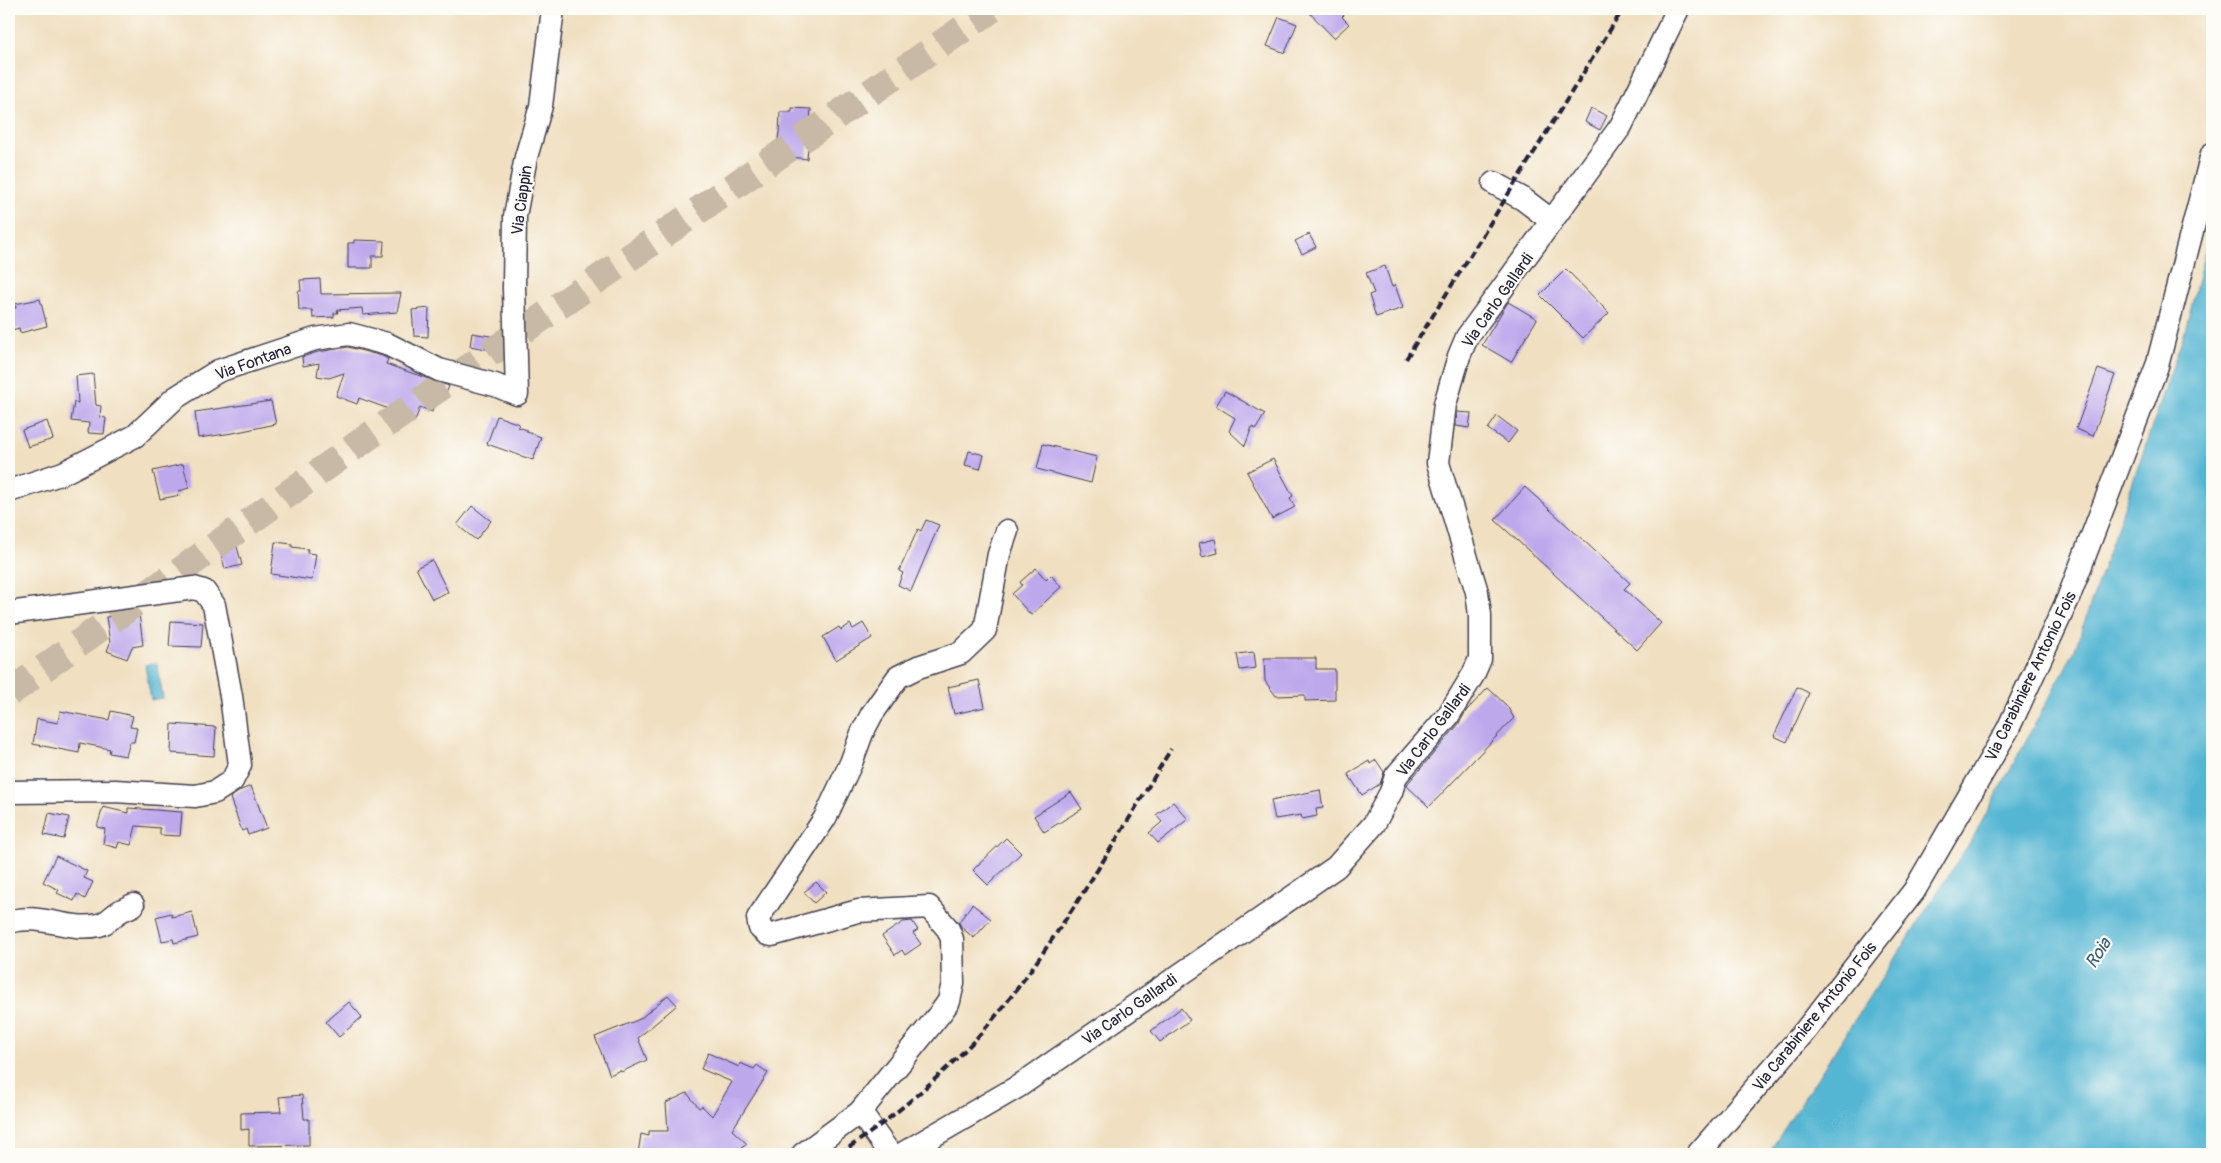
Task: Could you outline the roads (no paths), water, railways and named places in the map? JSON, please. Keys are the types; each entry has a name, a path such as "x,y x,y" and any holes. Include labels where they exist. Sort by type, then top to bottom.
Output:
{"street":[{"name":"Via Ciappin","path":"517,394 514,288 515,216 526,158 541,106 552,9"},
{"name":"Via Carlo Gallardi","path":"902,1154 1019,1086 1336,867 1374,824 1391,792 1396,776 1448,716 1473,675 1480,659 1480,616 1477,592 1438,463 1445,404 1459,356 1467,337 1621,126 1678,9"},
{"name":"Via Carabiniere Antonio Fois","path":"1698,1154 1805,1031 1914,891 2008,729 2068,599 2157,366 2212,154"},
{"path":"1494,184 1523,199 1552,221"},
{"name":"Via Fontana","path":"9,491 63,472 135,436 175,398 218,371 315,339 349,334 387,344 439,370 495,385 517,394"},
{"path":"803,1154 860,1112 949,1002 953,983 954,959 952,939 948,929 935,913 924,906 858,911 772,935 767,934 760,928 758,918 825,818 862,733 872,714 898,677 918,667 961,653 985,630 999,554 1007,531"},
{"path":"9,613 194,588 204,591 214,605 231,696 240,765 232,781 215,792 195,796 115,791 9,792"},
{"path":"9,922 20,918 81,926 98,925 109,921 118,912 133,905"},
{"path":"860,1112 890,1154"}],"water":[{"name":"Roia","path":"2212,223 2212,1151 2209,1154 1768,1154 1974,836 2074,652 2185,331"},
{"path":"157,663 163,698 151,700 145,665"}],"tunnel":[{"path":"9,693 375,432 992,9"}],"railway":[{"path":"1406,359 1623,9"},
{"path":"839,1154 892,1116 925,1088 972,1043 995,1017 1046,949 1171,749"}]}
